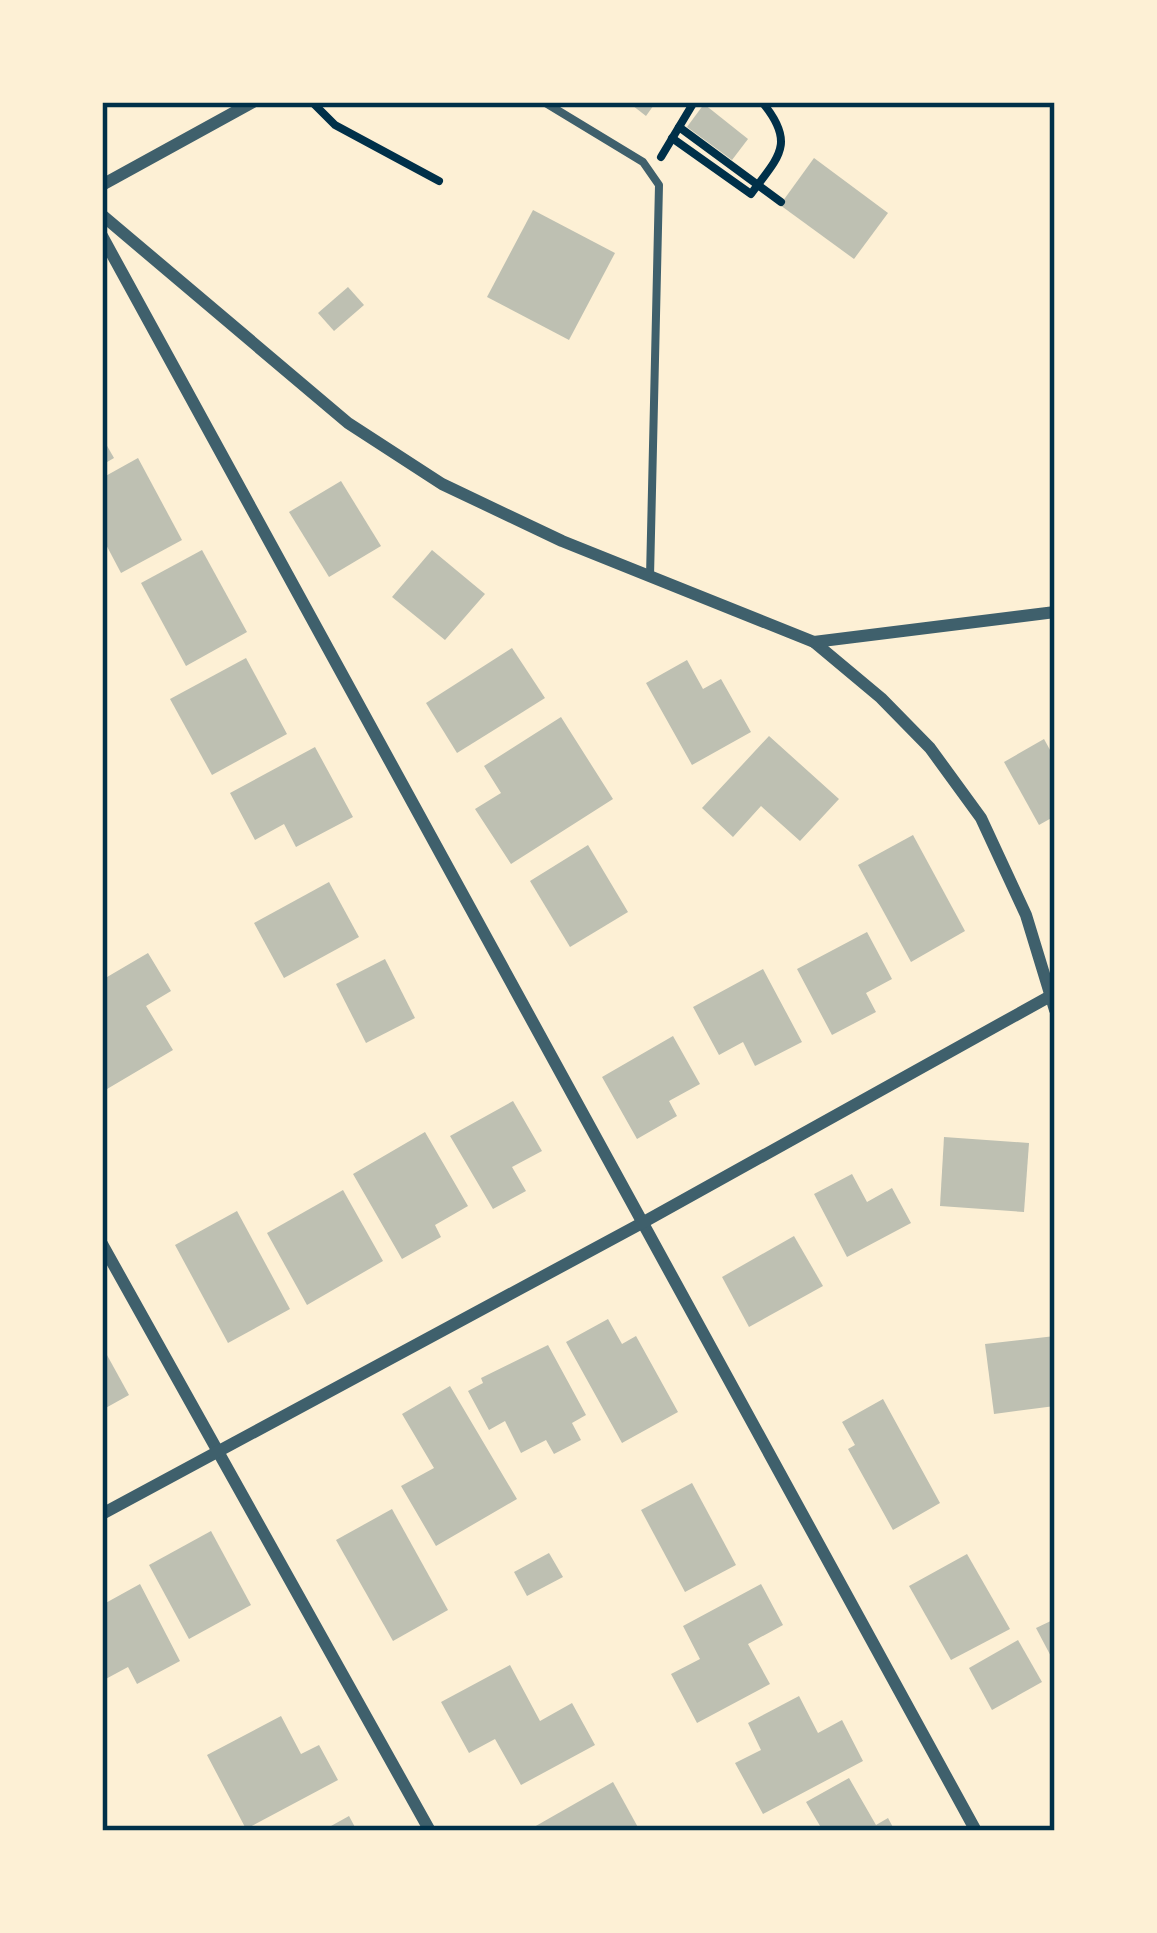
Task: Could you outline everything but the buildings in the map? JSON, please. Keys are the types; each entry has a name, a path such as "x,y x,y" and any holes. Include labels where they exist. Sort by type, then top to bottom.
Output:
{"street":[{"path":"102,185 253,102"},
{"path":"102,215 348,423 389,452 496,512 814,642 930,748 981,818 1026,915 1054,1000 102,1514"},
{"path":"102,236 976,1831"},
{"path":"814,642 1055,612"},
{"path":"102,1244 430,1831"}],"lane":[{"path":"544,102 643,162 659,185 650,578"}],"path":[{"path":"312,102 334,125 439,181"},
{"path":"651,174 694,102"},
{"path":"672,138 751,194 775,166 783,142 775,118 762,102"},
{"path":"679,127 782,202"}]}
